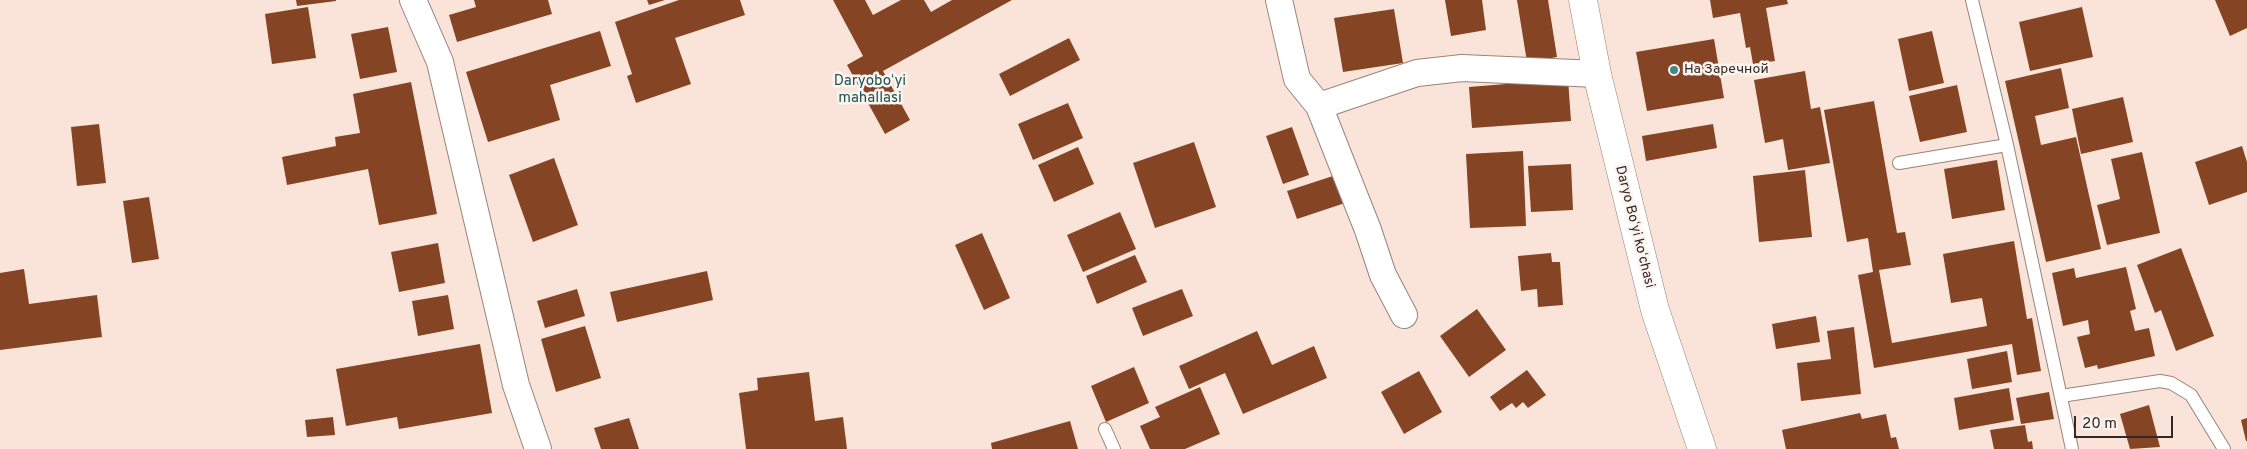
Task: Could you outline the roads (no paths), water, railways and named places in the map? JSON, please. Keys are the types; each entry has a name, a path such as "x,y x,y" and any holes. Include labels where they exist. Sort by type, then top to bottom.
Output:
{"street":[{"path":"413,0 440,62 516,385 538,449"},
{"path":"1279,0 1297,79 1319,106 1368,230 1383,275 1404,315"},
{"name":"Daryo Boʻyi koʻchasi","path":"1583,0 1597,74 1655,310 1702,449"},
{"path":"1319,106 1417,73 1462,68 1597,74"}],"lane":[{"path":"1972,0 2007,145 2072,449"},
{"path":"1899,163 2007,145"},
{"path":"2061,396 2160,382 2171,383 2184,389 2198,402 2224,449"},
{"path":"1105,429 1114,449"}],"place":[{"name":"На Заречной","path":"1674,70"}],"district":[{"name":"Daryoboʻyi mahallasi","path":"870,90"}]}
